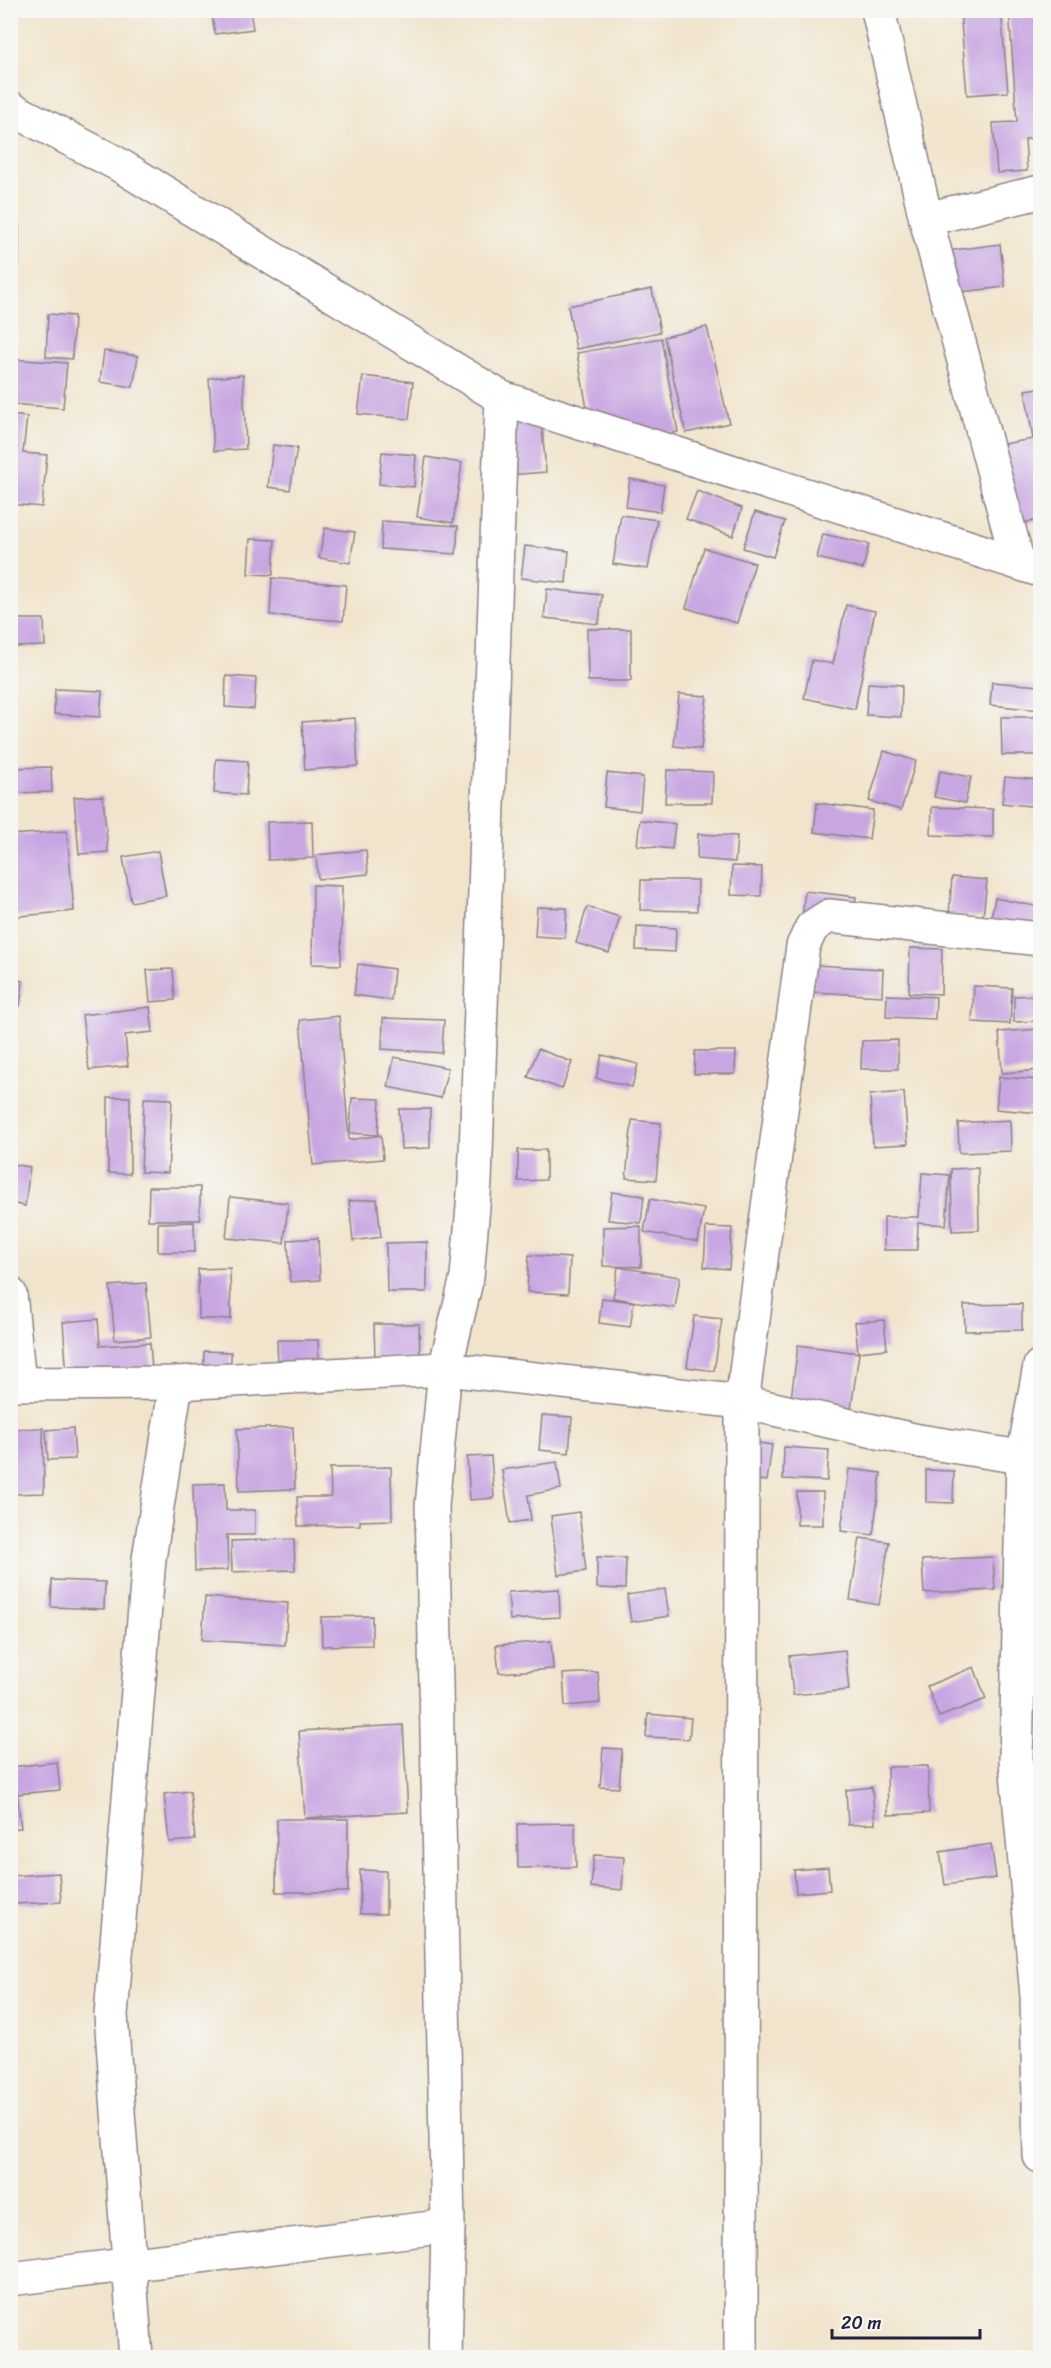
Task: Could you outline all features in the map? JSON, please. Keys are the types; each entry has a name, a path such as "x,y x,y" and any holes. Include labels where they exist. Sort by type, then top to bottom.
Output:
{"street":[{"path":"878,10 926,219 1029,556"},
{"path":"10,108 116,163 502,398 1029,556"},
{"path":"926,219 1041,192"},
{"path":"444,2358 448,2226 432,1506 445,1368 467,1277 475,1182 502,398"},
{"path":"741,2358 742,1402 803,946 812,927 829,916 1041,939"},
{"path":"10,1294 15,1384 176,1383 445,1368 742,1402 919,1441 1032,1460"},
{"path":"1041,1366 1032,1460 1028,1761 1041,2156"},
{"path":"136,2358 111,2015 149,1559 176,1383"},
{"path":"10,2279 448,2226"}],"building":[{"path":"211,10 250,10 253,29 215,34"},
{"path":"960,10 1001,10 1008,92 967,95"},
{"path":"1009,10 1040,10 1040,138 1025,139 1027,171 997,173 993,123 1017,122"},
{"path":"10,223 19,223 19,266 10,266"},
{"path":"1000,244 1005,287 952,293 947,251"},
{"path":"652,289 660,332 576,349 568,306"},
{"path":"48,314 74,316 72,359 46,357"},
{"path":"707,327 729,423 686,433 664,337"},
{"path":"661,338 678,432 594,447 577,353"},
{"path":"104,351 138,356 133,387 100,382"},
{"path":"10,359 67,363 63,408 10,404"},
{"path":"243,375 246,449 214,451 209,378"},
{"path":"363,376 413,382 409,419 358,414"},
{"path":"1040,388 1040,520 1011,525 997,445 1033,439 1025,390"},
{"path":"10,415 27,417 23,453 47,455 42,507 10,504"},
{"path":"541,416 546,472 509,475 503,420"},
{"path":"273,445 297,448 290,490 268,487"},
{"path":"382,452 416,455 414,487 379,484"},
{"path":"426,457 462,463 453,523 417,517"},
{"path":"630,479 664,485 660,512 626,507"},
{"path":"697,491 742,508 733,536 686,519"},
{"path":"755,512 785,521 773,557 743,548"},
{"path":"621,515 657,520 648,569 613,564"},
{"path":"382,521 458,526 456,554 381,549"},
{"path":"325,528 355,532 350,563 319,558"},
{"path":"823,534 869,544 863,569 817,558"},
{"path":"250,539 275,540 273,575 248,574"},
{"path":"525,546 569,551 566,583 521,578"},
{"path":"704,548 755,563 737,623 686,608"},
{"path":"272,578 346,585 343,621 270,615"},
{"path":"547,589 602,595 599,624 544,618"},
{"path":"846,605 875,611 855,709 804,698 812,660 833,664"},
{"path":"10,619 44,619 45,646 10,647"},
{"path":"587,629 631,629 631,681 588,681"},
{"path":"226,676 256,678 254,709 225,707"},
{"path":"992,682 1040,686 1040,710 990,705"},
{"path":"868,683 902,685 901,717 866,715"},
{"path":"55,689 102,691 100,717 54,714"},
{"path":"679,694 707,696 701,749 674,746"},
{"path":"1001,717 1040,717 1040,755 1002,755"},
{"path":"355,718 358,766 305,770 302,722"},
{"path":"884,751 916,761 901,810 869,801"},
{"path":"216,759 248,761 246,795 214,793"},
{"path":"51,767 52,792 12,793 11,768"},
{"path":"667,770 713,772 712,803 665,803"},
{"path":"940,771 971,777 965,803 934,797"},
{"path":"607,773 643,777 640,811 604,807"},
{"path":"1005,777 1040,780 1038,807 1002,803"},
{"path":"103,796 108,852 79,854 74,797"},
{"path":"817,803 873,810 869,839 814,832"},
{"path":"932,807 993,809 993,837 931,835"},
{"path":"640,820 675,824 672,849 637,845"},
{"path":"312,821 313,858 268,860 267,822"},
{"path":"67,831 74,911 10,917 10,835"},
{"path":"698,834 737,836 735,862 697,859"},
{"path":"366,850 368,874 318,879 316,855"},
{"path":"158,851 166,896 131,902 123,857"},
{"path":"732,866 762,867 761,896 731,895"},
{"path":"952,877 987,880 983,917 949,915"},
{"path":"641,880 698,880 697,911 640,910"},
{"path":"313,885 342,886 341,965 312,964"},
{"path":"805,891 856,897 853,923 802,918"},
{"path":"995,898 1040,907 1040,947 987,936"},
{"path":"537,907 567,908 565,938 535,936"},
{"path":"587,907 620,917 609,953 576,943"},
{"path":"637,926 676,928 675,952 636,950"},
{"path":"910,948 942,949 941,994 909,993"},
{"path":"358,964 394,969 391,1000 354,995"},
{"path":"815,965 883,969 882,996 813,992"},
{"path":"173,969 175,1000 150,1002 147,970"},
{"path":"10,980 23,981 20,1006 10,1005"},
{"path":"974,986 1012,988 1010,1024 972,1022"},
{"path":"887,995 936,997 935,1019 886,1017"},
{"path":"1040,995 1040,1021 1014,1022 1014,996"},
{"path":"150,1007 153,1032 125,1035 128,1066 89,1070 82,1015"},
{"path":"339,1016 349,1140 381,1135 383,1159 313,1165 300,1020"},
{"path":"383,1018 444,1020 442,1053 382,1049"},
{"path":"1040,1029 1040,1070 1002,1073 999,1032"},
{"path":"898,1040 898,1069 861,1069 862,1041"},
{"path":"538,1049 572,1062 562,1089 528,1077"},
{"path":"695,1051 736,1051 735,1074 694,1074"},
{"path":"602,1055 638,1064 632,1087 596,1078"},
{"path":"394,1057 448,1068 441,1098 388,1087"},
{"path":"999,1077 1040,1080 1040,1113 996,1109"},
{"path":"904,1092 908,1144 873,1146 870,1095"},
{"path":"108,1097 130,1097 130,1174 108,1173"},
{"path":"144,1098 172,1099 168,1173 141,1172"},
{"path":"352,1098 380,1099 378,1135 350,1133"},
{"path":"399,1109 430,1109 430,1148 401,1149"},
{"path":"632,1120 661,1123 656,1180 626,1178"},
{"path":"1010,1120 1011,1151 959,1153 958,1123"},
{"path":"518,1150 546,1150 546,1180 518,1181"},
{"path":"11,1164 30,1167 25,1206 10,1203"},
{"path":"978,1168 979,1230 952,1231 951,1169"},
{"path":"922,1173 950,1175 946,1225 918,1223 917,1250 884,1250 884,1217 919,1217"},
{"path":"149,1187 200,1187 200,1220 148,1220"},
{"path":"612,1192 644,1196 641,1223 608,1220"},
{"path":"230,1197 288,1203 284,1243 226,1238"},
{"path":"377,1199 381,1237 353,1241 349,1201"},
{"path":"650,1199 704,1209 698,1242 644,1232"},
{"path":"194,1222 195,1252 158,1252 158,1223"},
{"path":"641,1226 641,1267 603,1266 603,1227"},
{"path":"706,1227 732,1228 729,1269 704,1267"},
{"path":"318,1238 320,1280 290,1282 288,1240"},
{"path":"427,1242 427,1292 387,1292 386,1243"},
{"path":"529,1255 570,1258 568,1294 527,1292"},
{"path":"618,1267 680,1277 675,1308 613,1298"},
{"path":"230,1268 231,1319 199,1319 198,1269"},
{"path":"146,1283 151,1337 115,1340 110,1286"},
{"path":"602,1298 634,1302 630,1327 599,1323"},
{"path":"1022,1304 1022,1330 965,1331 964,1305"},
{"path":"694,1316 722,1319 714,1371 687,1367"},
{"path":"98,1319 100,1346 150,1343 152,1370 67,1377 63,1322"},
{"path":"884,1320 887,1349 858,1352 855,1322"},
{"path":"374,1324 419,1324 420,1358 375,1359"},
{"path":"277,1340 318,1340 319,1367 278,1368"},
{"path":"798,1345 859,1353 848,1430 788,1421"},
{"path":"204,1351 231,1352 231,1383 203,1383"},
{"path":"542,1415 572,1417 569,1453 539,1450"},
{"path":"293,1427 295,1489 239,1491 237,1429"},
{"path":"43,1428 44,1493 12,1494 11,1429"},
{"path":"73,1428 75,1459 48,1460 46,1430"},
{"path":"745,1441 772,1445 767,1481 740,1478"},
{"path":"784,1447 829,1450 827,1481 783,1479"},
{"path":"491,1456 494,1498 470,1500 467,1457"},
{"path":"557,1462 561,1489 528,1495 531,1520 510,1523 502,1470"},
{"path":"391,1467 392,1520 360,1521 360,1525 298,1526 297,1497 331,1497 330,1468"},
{"path":"849,1469 881,1473 873,1535 841,1531"},
{"path":"926,1470 954,1471 953,1503 926,1502"},
{"path":"225,1483 226,1510 255,1510 255,1535 227,1535 228,1570 195,1571 193,1484"},
{"path":"797,1492 823,1492 823,1525 797,1525"},
{"path":"579,1512 586,1571 558,1575 551,1516"},
{"path":"860,1538 889,1542 879,1605 850,1600"},
{"path":"294,1539 295,1570 232,1572 231,1541"},
{"path":"597,1557 626,1558 625,1589 597,1588"},
{"path":"993,1557 995,1590 924,1593 922,1560"},
{"path":"52,1580 105,1582 104,1609 51,1607"},
{"path":"559,1589 560,1617 510,1620 508,1592"},
{"path":"665,1589 669,1616 631,1622 627,1595"},
{"path":"205,1597 288,1603 285,1645 202,1640"},
{"path":"372,1616 372,1645 322,1646 321,1617"},
{"path":"551,1641 553,1669 499,1673 496,1645"},
{"path":"845,1650 849,1690 793,1695 789,1656"},
{"path":"974,1667 986,1699 939,1717 927,1686"},
{"path":"598,1672 600,1703 565,1706 563,1674"},
{"path":"1040,1685 1040,1718 1028,1719 1023,1687"},
{"path":"648,1714 691,1718 689,1739 646,1737"},
{"path":"403,1725 408,1812 305,1818 299,1731"},
{"path":"603,1748 622,1749 619,1788 600,1787"},
{"path":"57,1762 60,1790 17,1794 21,1828 10,1829 10,1767"},
{"path":"928,1766 929,1813 888,1815 887,1767"},
{"path":"872,1787 875,1824 848,1825 846,1790"},
{"path":"190,1791 195,1840 169,1842 164,1794"},
{"path":"277,1819 348,1819 348,1892 276,1892"},
{"path":"575,1823 576,1867 518,1868 517,1824"},
{"path":"991,1844 996,1878 945,1885 940,1852"},
{"path":"594,1855 624,1857 622,1890 591,1887"},
{"path":"828,1867 830,1890 796,1893 794,1870"},
{"path":"360,1870 386,1871 386,1914 360,1914"},
{"path":"59,1873 61,1902 12,1904 10,1876"}]}
